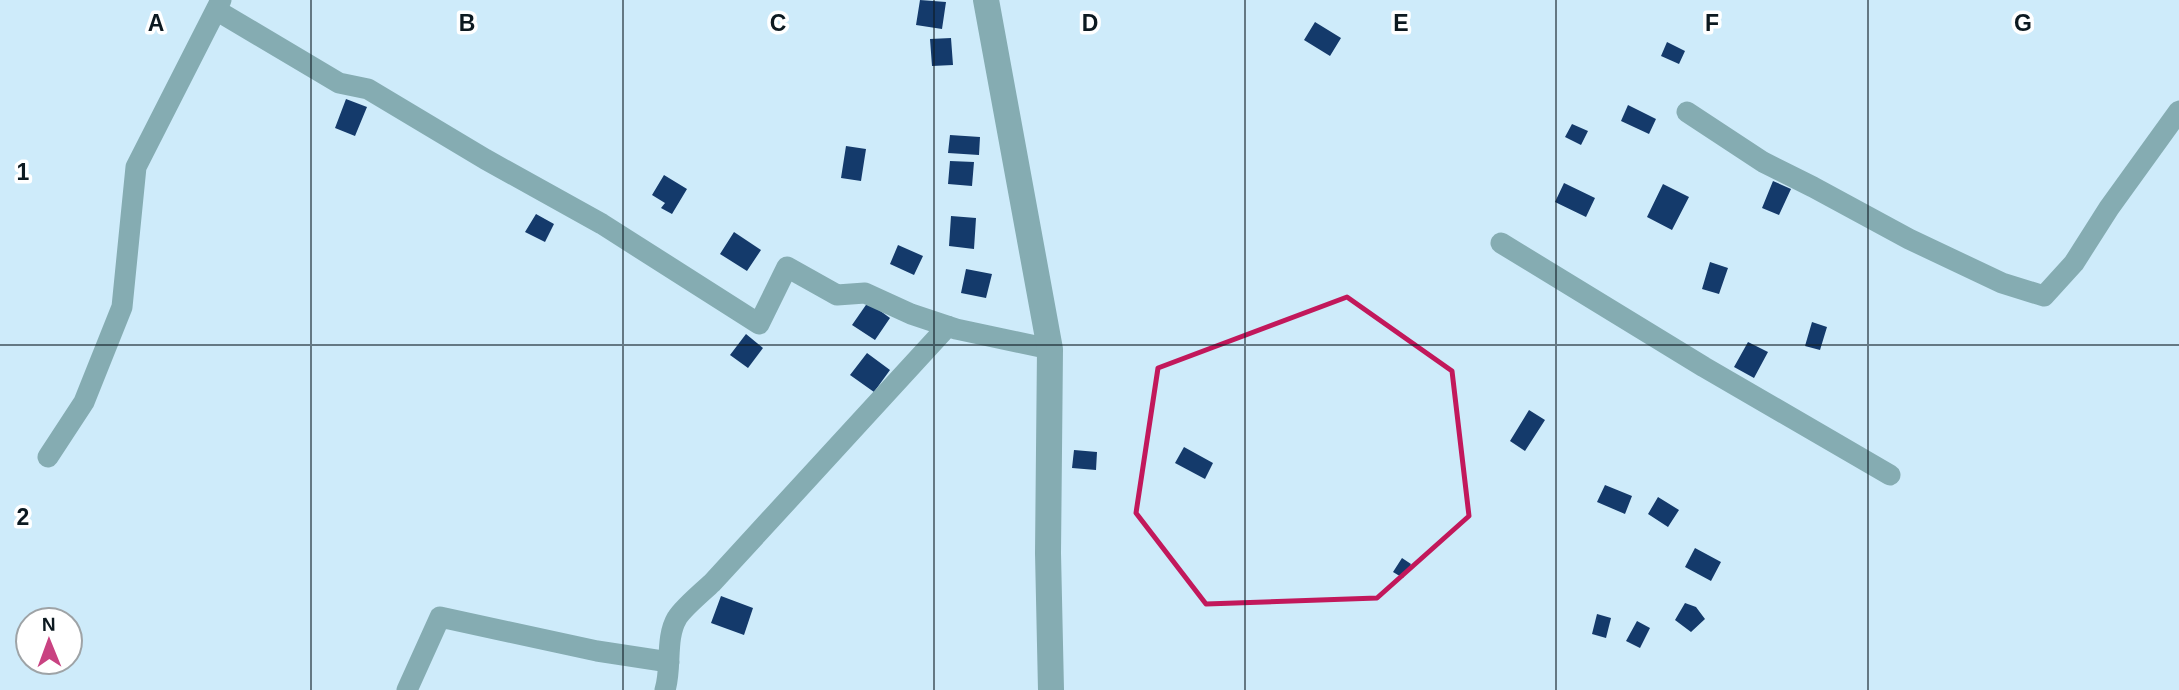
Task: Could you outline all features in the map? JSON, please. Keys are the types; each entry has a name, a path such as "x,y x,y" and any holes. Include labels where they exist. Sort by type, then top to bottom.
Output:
{"street":[{"path":"986,0 1050,349 1048,553 1051,690"},
{"path":"48,457 84,402 122,307 136,167 219,5 339,83 368,89 485,159 602,224 760,324 787,267 837,295 865,293 911,314 947,326 1050,349"},
{"path":"1687,112 1763,162 1909,239 2002,283 2044,296 2074,263 2109,208 2179,111"},
{"path":"1501,243 1704,367 1890,475"},
{"path":"665,690 669,678 669,647 677,618 947,326"},
{"path":"407,690 440,617 597,651 669,662"}],"highlighted area":[{"path":"1347,297 1452,371 1469,516 1377,598 1206,604 1136,513 1158,368"}],"building":[{"path":"920,0 946,2 942,29 916,25"},
{"path":"1315,22 1341,38 1330,56 1304,40"},
{"path":"951,38 953,65 932,66 930,39"},
{"path":"1667,42 1685,51 1679,64 1661,56"},
{"path":"346,99 367,107 355,136 335,128"},
{"path":"1628,105 1656,119 1649,134 1621,121"},
{"path":"1572,124 1588,131 1581,145 1565,137"},
{"path":"950,135 980,137 979,155 948,153"},
{"path":"846,146 866,149 861,181 841,178"},
{"path":"950,161 974,162 972,186 948,184"},
{"path":"664,175 687,189 672,214 661,208 665,203 652,195"},
{"path":"1773,181 1791,189 1779,215 1762,208"},
{"path":"1564,183 1595,198 1586,217 1555,202"},
{"path":"1663,184 1689,197 1672,230 1647,217"},
{"path":"536,214 554,224 545,242 525,232"},
{"path":"951,216 976,218 974,249 949,246"},
{"path":"734,232 761,250 747,271 720,254"},
{"path":"898,245 923,256 914,275 890,264"},
{"path":"1710,262 1728,268 1719,294 1702,289"},
{"path":"966,269 992,274 986,298 961,293"},
{"path":"868,302 890,318 875,340 852,325"},
{"path":"1812,322 1827,327 1820,350 1805,346"},
{"path":"746,334 763,348 748,368 730,355"},
{"path":"1748,342 1768,352 1754,378 1734,367"},
{"path":"867,353 890,370 874,392 850,375"},
{"path":"1529,410 1545,420 1525,451 1510,441"},
{"path":"1184,447 1213,463 1205,479 1175,463"},
{"path":"1074,450 1097,452 1096,470 1072,468"},
{"path":"1605,485 1632,496 1625,514 1597,502"},
{"path":"1658,497 1679,510 1668,527 1648,514"},
{"path":"1695,548 1721,562 1711,581 1685,567"},
{"path":"1402,558 1411,564 1403,578 1393,572"},
{"path":"721,596 753,608 744,635 711,623"},
{"path":"1685,603 1696,607 1705,619 1691,632 1675,620"},
{"path":"1597,614 1611,618 1606,638 1592,634"},
{"path":"1637,621 1650,628 1640,648 1626,641"}]}
